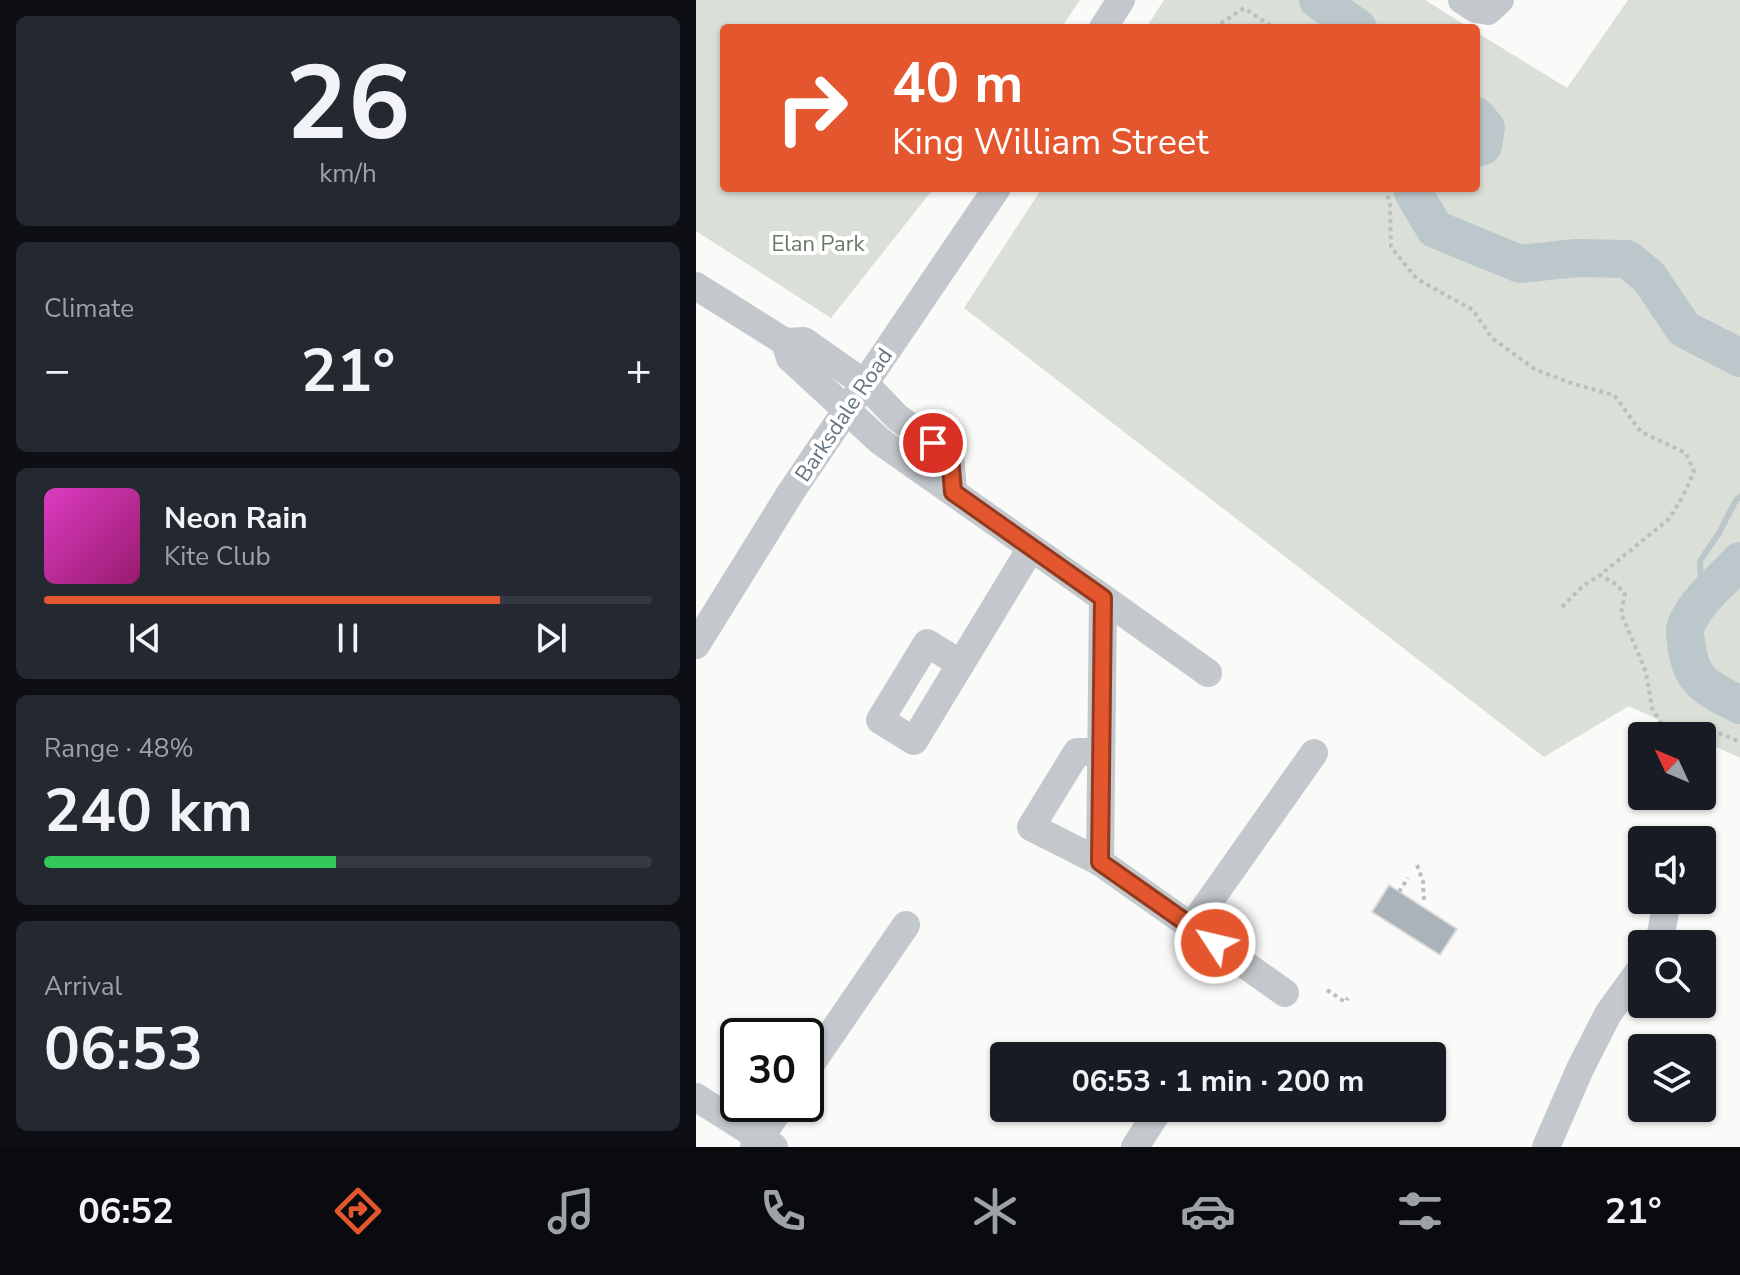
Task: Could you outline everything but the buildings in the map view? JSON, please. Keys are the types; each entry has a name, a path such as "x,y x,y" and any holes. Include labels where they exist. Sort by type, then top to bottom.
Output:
{"street":[{"path":"1106,24 1121,0"},
{"path":"1462,0 1476,9 1488,11 1500,0"},
{"name":"Barksdale Road","path":"696,645 760,540 994,192"},
{"path":"696,286 785,342 804,341 865,384 898,418 950,455 953,492"},
{"path":"785,342 790,358 880,441 1208,673"},
{"path":"961,664 1031,548"},
{"path":"1100,862 1103,598"},
{"path":"1100,752 1077,752 1031,827 1100,862 1285,993"},
{"path":"1192,926 1314,753"},
{"path":"824,1045 906,925"},
{"path":"1546,1147 1608,1014 1628,986"},
{"path":"696,1097 763,1144 774,1122"},
{"path":"1135,1147 1151,1122"}],"path":[{"path":"1220,24 1244,8 1268,24"},
{"path":"1386,192 1390,204 1391,247 1417,279 1473,310 1492,338 1536,370 1614,395 1641,432 1686,453 1694,472 1669,519 1584,585 1562,607"},
{"path":"1600,575 1625,593 1621,613 1646,672 1652,708 1663,727 1692,732 1714,731 1740,742"},
{"path":"1417,865 1423,881 1424,901"},
{"path":"1399,892 1408,878"},
{"path":"1327,990 1345,1002 1348,998"}],"green space":[{"name":"Elan Park","path":"696,0 1080,0 1064,24 720,24 720,192 931,192 831,318 696,231"},
{"path":"1164,0 1425,0 1464,24 1149,24"},
{"path":"1628,0 1740,0 1740,758 1716,747 1716,722 1663,722 1629,706 1544,757 964,308 1039,192 1480,192 1480,34 1567,88"}],"waterway":[{"path":"1318,0 1352,24"},
{"path":"1480,121 1486,128 1483,146 1480,147"},
{"path":"1413,192 1435,229 1520,264 1576,258 1627,259 1649,277 1684,329 1740,358"},
{"path":"1702,601 1700,561 1740,497"},
{"path":"1740,561 1697,606 1685,632 1688,655 1696,675 1709,688 1740,705"}],"route":[{"path":"933,443 950,455 953,492 1103,598 1100,862 1215,943"}]}
